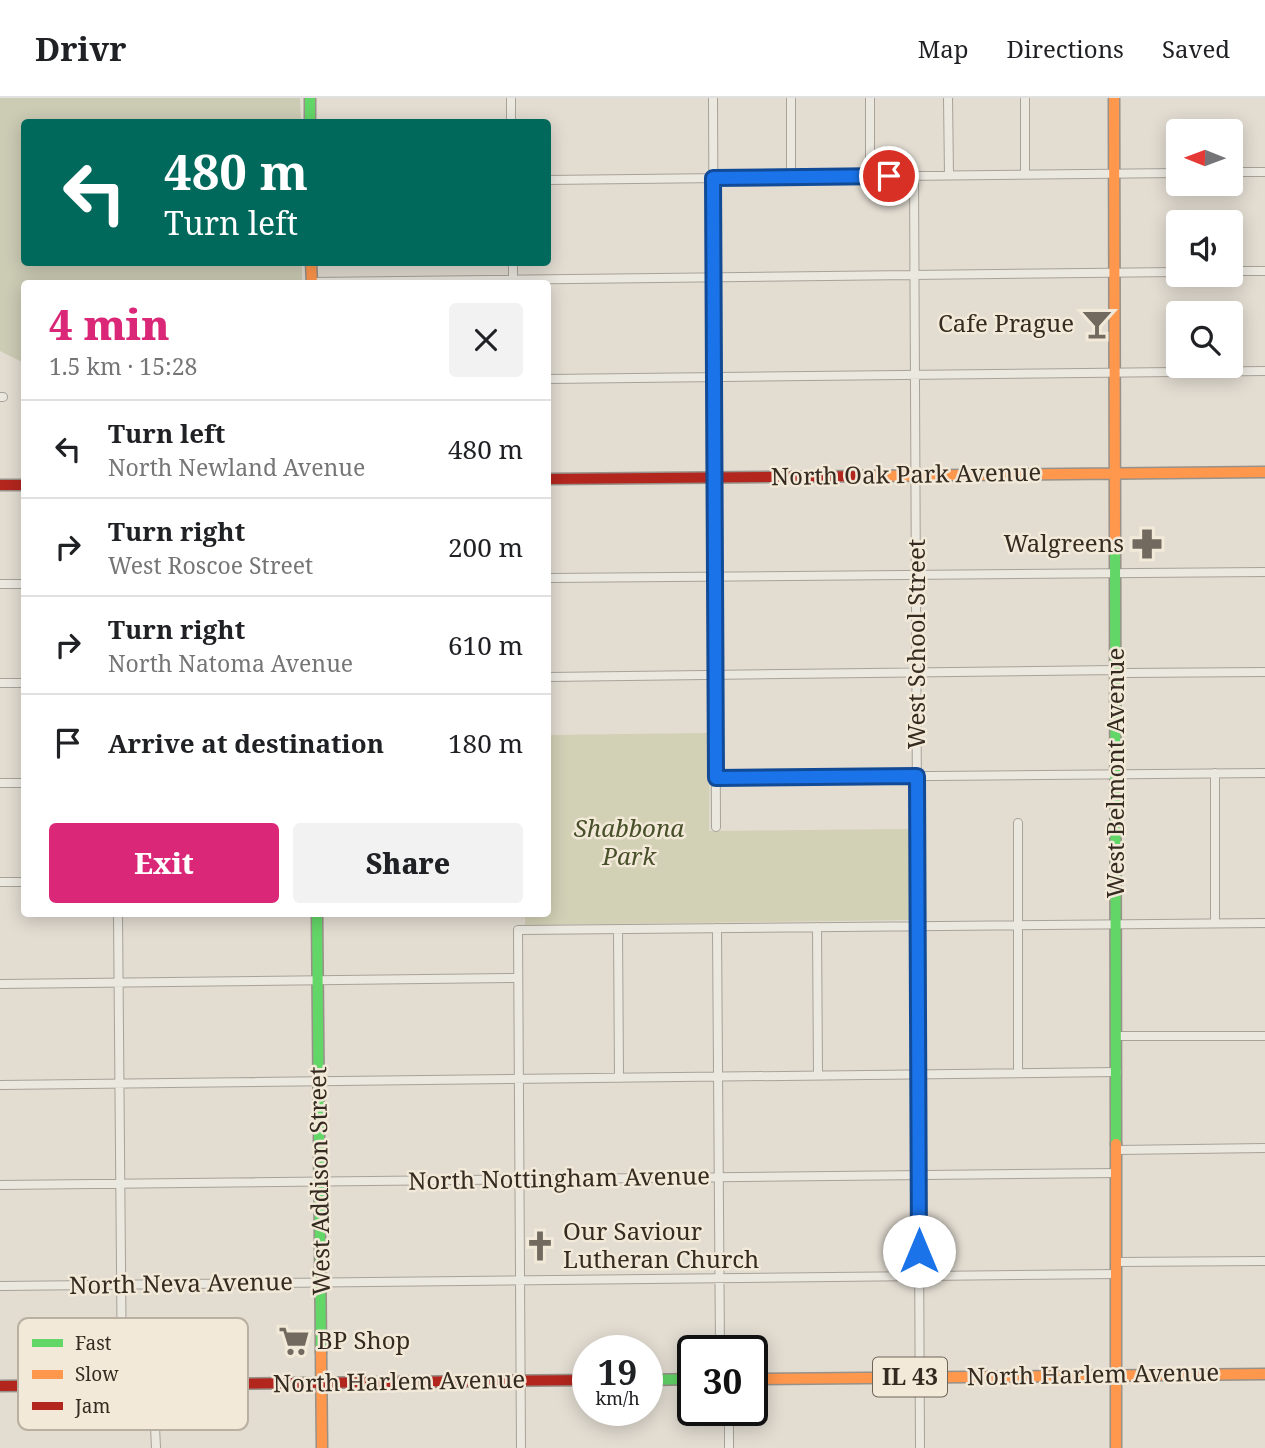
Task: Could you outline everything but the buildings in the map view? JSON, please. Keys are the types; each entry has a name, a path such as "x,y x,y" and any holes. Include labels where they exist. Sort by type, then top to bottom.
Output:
{"main road":[{"path":"310,98 310,119"},
{"name":"West Belmont Avenue","path":"1114,98 1116,1448"},
{"name":"North Oak Park Avenue","path":"551,479 1265,472"},
{"path":"0,485 21,485"},
{"name":"West Addison Street","path":"317,917 322,1448"},
{"name":"North Harlem Avenue","path":"768,1379 1265,1374"},
{"name":"North Harlem Avenue","path":"248,1383 572,1380"},
{"name":"North Harlem Avenue","path":"0,1385 18,1385"}],"street":[{"path":"511,98 511,119"},
{"path":"713,98 716,827"},
{"path":"791,98 791,177"},
{"path":"870,98 870,176"},
{"path":"948,98 949,175"},
{"path":"1025,98 1025,174"},
{"path":"1243,172 1265,172"},
{"path":"551,180 1166,173"},
{"name":"West School Street","path":"914,176 920,1448"},
{"path":"1243,271 1265,271"},
{"path":"551,281 1166,272"},
{"path":"551,379 1265,371"},
{"path":"551,578 1265,572"},
{"path":"0,584 21,584"},
{"path":"551,677 1116,670 1126,673 1265,672"},
{"path":"0,683 21,683"},
{"path":"1215,773 1215,923"},
{"path":"716,778 1265,773"},
{"path":"0,783 21,783"},
{"path":"1017,823 1018,1073"},
{"path":"0,882 21,882"},
{"path":"118,917 121,1318"},
{"path":"522,1448 518,930 1265,923"},
{"path":"817,927 818,1075"},
{"path":"717,928 720,1335"},
{"path":"618,929 619,1077"},
{"path":"0,984 518,978"},
{"path":"1117,1036 1265,1036"},
{"path":"0,1085 1117,1072"},
{"path":"1117,1150 1265,1148"},
{"name":"North Nottingham Avenue","path":"0,1185 1117,1173"},
{"name":"North Neva Avenue","path":"0,1286 919,1276 1265,1261"},
{"path":"729,1426 729,1448"},
{"path":"155,1430 156,1448"}],"green space":[{"path":"0,98 300,98 301,119 21,119 21,266 302,266 302,280 21,280 21,362 0,351"},
{"name":"Shabbona Park","path":"710,733 709,831 909,829 910,920 525,925 525,917 551,917 551,735"}],"traffic: fast":[{"path":"310,98 310,119"},
{"path":"1115,540 1116,1144"},
{"path":"317,917 321,1352"},
{"path":"663,1380 677,1379"}],"traffic: slow":[{"path":"1114,98 1115,540"},
{"path":"311,266 312,280"},
{"path":"868,476 1265,472"},
{"path":"1116,1144 1116,1448"},
{"path":"321,1352 322,1448"},
{"path":"768,1379 1265,1374"}],"traffic: jam":[{"path":"551,479 868,476"},
{"path":"0,485 21,485"},
{"path":"248,1383 572,1380"},
{"path":"0,1386 18,1386"}],"place":[{"name":"Cafe Prague","path":"1097,324"},
{"name":"Walgreens","path":"1147,544"},
{"name":"Our Saviour Lutheran Church","path":"540,1246"},
{"name":"BP Shop","path":"294,1341"}],"route":[{"path":"889,176 713,178 716,778 917,776 919,1251"}]}
